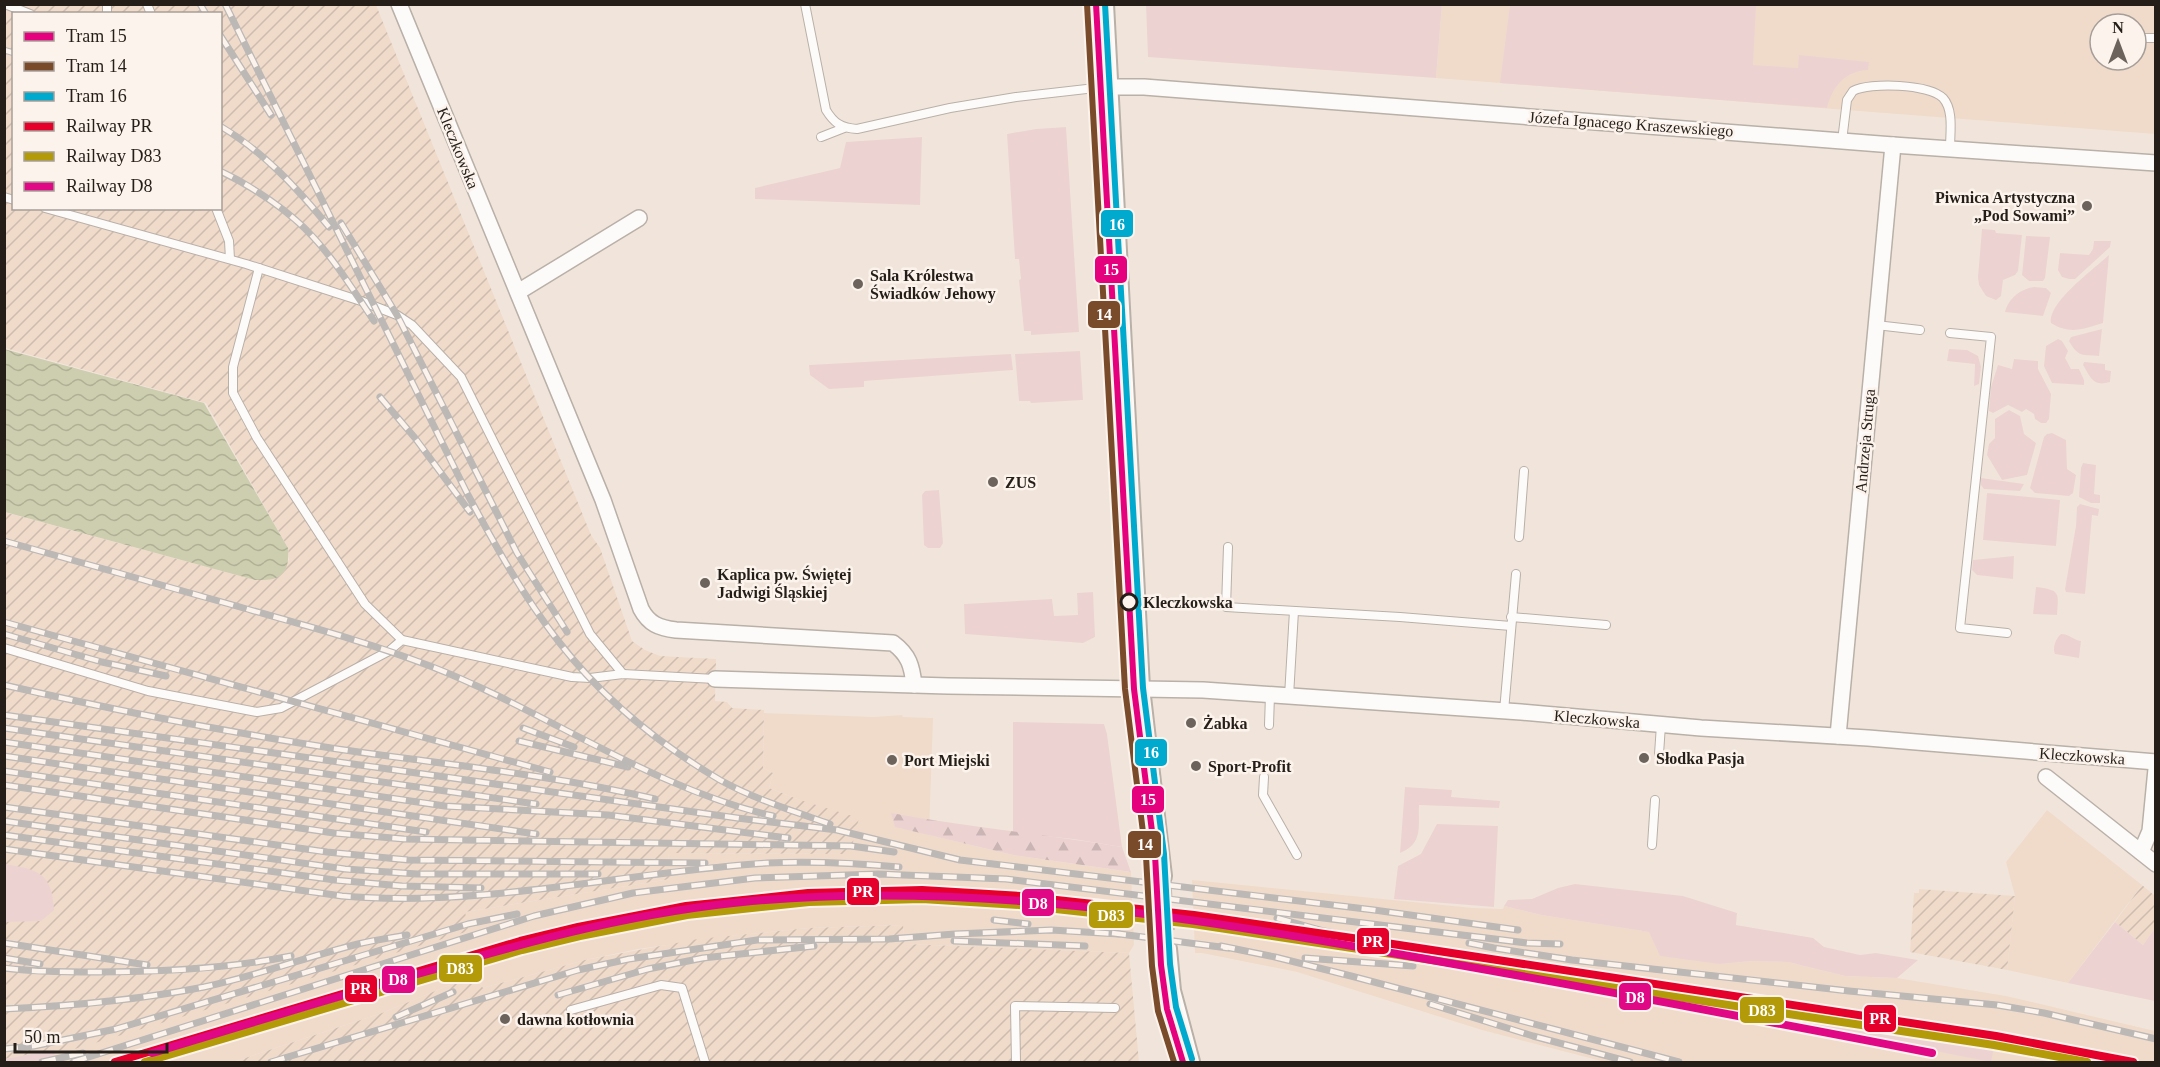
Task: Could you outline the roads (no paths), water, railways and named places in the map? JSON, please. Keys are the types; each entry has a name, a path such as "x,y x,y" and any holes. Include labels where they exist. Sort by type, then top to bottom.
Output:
{"main road":[{"path":"1102,4 1138,688 1160,876"},
{"path":"1165,949 1168,991 1186,1061"}],"street":[{"name":"Kleczkowska","path":"399,4 605,507 640,609 648,621 665,629 676,630 893,643 904,651 910,661 914,685"},
{"name":"Józefa Ignacego Kraszewskiego","path":"1106,87 1153,87 1893,145 2156,163"},
{"name":"Andrzeja Struga","path":"1838,736 1893,145"},
{"path":"518,292 639,218"},
{"name":"Kleczkowska","path":"715,679 1138,688 1289,696 2156,762"},
{"path":"2141,852 2150,831 2156,769"},
{"path":"2046,777 2156,864"}],"lane":[{"path":"5,4 25,12"},
{"path":"805,4 825,110 833,122 844,128 857,129 950,108 1016,97 1106,87"},
{"path":"1842,141 1847,100 1853,91 1870,85 1923,89 1943,98 1950,113 1950,148"},
{"path":"821,137 844,128"},
{"path":"52,210 259,268 360,301 397,315 412,325 461,377 590,634 623,674"},
{"path":"217,210 229,241 230,259"},
{"path":"259,268 233,367 233,393 257,438 365,604 402,640 572,677 590,678 623,674 715,679"},
{"path":"1876,325 1920,330"},
{"path":"1950,333 1991,337 1960,628 2007,633"},
{"path":"1519,537 1524,471"},
{"path":"1228,547 1226,607 1606,624"},
{"path":"1504,711 1516,574"},
{"path":"1289,696 1294,611"},
{"path":"4,648 148,691 257,712 281,708 389,651 402,640"},
{"path":"1269,725 1270,695"},
{"path":"1659,754 1661,725"},
{"path":"1264,777 1263,795 1297,855"},
{"path":"1652,845 1655,801"},
{"path":"571,1010 661,985 682,988 705,1062"},
{"path":"1016,1062 1015,1006 1116,1008"}],"water":[{"path":"4,349 204,403 288,548 287,565 282,574 271,579 255,580 5,512"}],"tunnel":[{"path":"1160,876 1165,949"}],"railway":[{"path":"200,4 205,12"},
{"path":"225,4 468,495 510,570 546,625 576,663 613,701 675,751 733,787 830,824"},
{"path":"222,38 271,115"},
{"path":"4,50 12,52"},
{"path":"222,127 251,147 279,172 329,227"},
{"path":"222,172 270,200 305,228 346,278 374,321"},
{"path":"341,223 397,315 517,553 567,632"},
{"path":"380,397 415,438 470,512"},
{"path":"4,541 311,627 407,657 473,684 684,787 773,816"},
{"path":"4,622 550,772"},
{"path":"4,634 102,662 166,676"},
{"path":"4,685 249,734 331,748 534,776 655,799"},
{"path":"4,715 837,830 960,860 1374,910 1518,930"},
{"path":"4,728 536,804"},
{"path":"523,728 574,747"},
{"path":"519,741 628,767"},
{"path":"4,742 445,806 608,815 788,838"},
{"path":"4,756 536,834"},
{"path":"4,771 426,832"},
{"path":"4,785 334,833 404,839 851,846 894,852"},
{"path":"4,807 327,852 408,860 705,863"},
{"path":"4,821 345,869 417,874 598,874"},
{"path":"4,835 335,880 402,886 481,888"},
{"path":"4,849 342,896 395,898 501,893 714,867 767,863 800,862 899,867"},
{"path":"73,1062 534,916 633,893 755,878 878,874 1006,879 1527,943 1560,944"},
{"path":"4,1049 34,1046 116,1029 468,924 517,914"},
{"path":"1277,918 1373,941"},
{"path":"994,920 1028,924"},
{"path":"271,1062 578,970 629,959 757,940 889,939 1051,930 1119,934"},
{"path":"1112,933 1228,948"},
{"path":"4,1009 104,1002 179,992 243,977 358,944 407,935"},
{"path":"954,941 1085,946"},
{"path":"4,943 147,965"},
{"path":"1469,943 1572,960 1997,1005 2044,1013 2156,1039"},
{"path":"558,995 648,969 703,958 814,946"},
{"path":"1221,946 1351,976 1679,1062"},
{"path":"4,968 61,972 169,970 218,967 291,956"},
{"path":"4,958 40,964"},
{"path":"1305,958 1413,966"},
{"path":"396,1017 453,992"},
{"path":"1430,1004 1533,1036 1630,1062"},
{"path":"42,1062 83,1053"}],"tram line":[{"name":"14","path":"1087,4 1125,689 1146,856 1152,966 1158,1011 1174,1062"},
{"name":"15","path":"1096,4 1134,689 1155,855 1161,965 1167,1009 1183,1062"},
{"name":"16","path":"1105,4 1143,688 1164,854 1170,964 1176,1007 1192,1059"}],"rail line":[{"name":"PR","path":"115,1062 520,941 578,927 686,906 808,893 922,890 1020,896 1194,915 1996,1036 2133,1062"},
{"name":"D8","path":"152,1053 327,1000 550,937 630,919 711,906 834,896 998,899 1160,916 1322,941 1932,1053"},
{"name":"D83","path":"145,1062 522,950 580,936 687,915 809,902 922,899 1019,905 1193,924 1994,1045 2087,1062"}],"place":[{"name":"Piwnica Artystyczna „Pod Sowami”","path":"2087,206"},
{"name":"Sala Królestwa Świadków Jehowy","path":"858,284"},
{"name":"ZUS","path":"993,482"},
{"name":"Kaplica pw. Świętej Jadwigi Śląskiej","path":"705,583"},
{"name":"Kleczkowska","path":"1129,602"},
{"name":"Żabka","path":"1191,723"},
{"name":"Słodka Pasja","path":"1644,758"},
{"name":"Port Miejski","path":"892,760"},
{"name":"Sport-Profit","path":"1196,766"},
{"name":"dawna kotłownia","path":"505,1019"}]}
